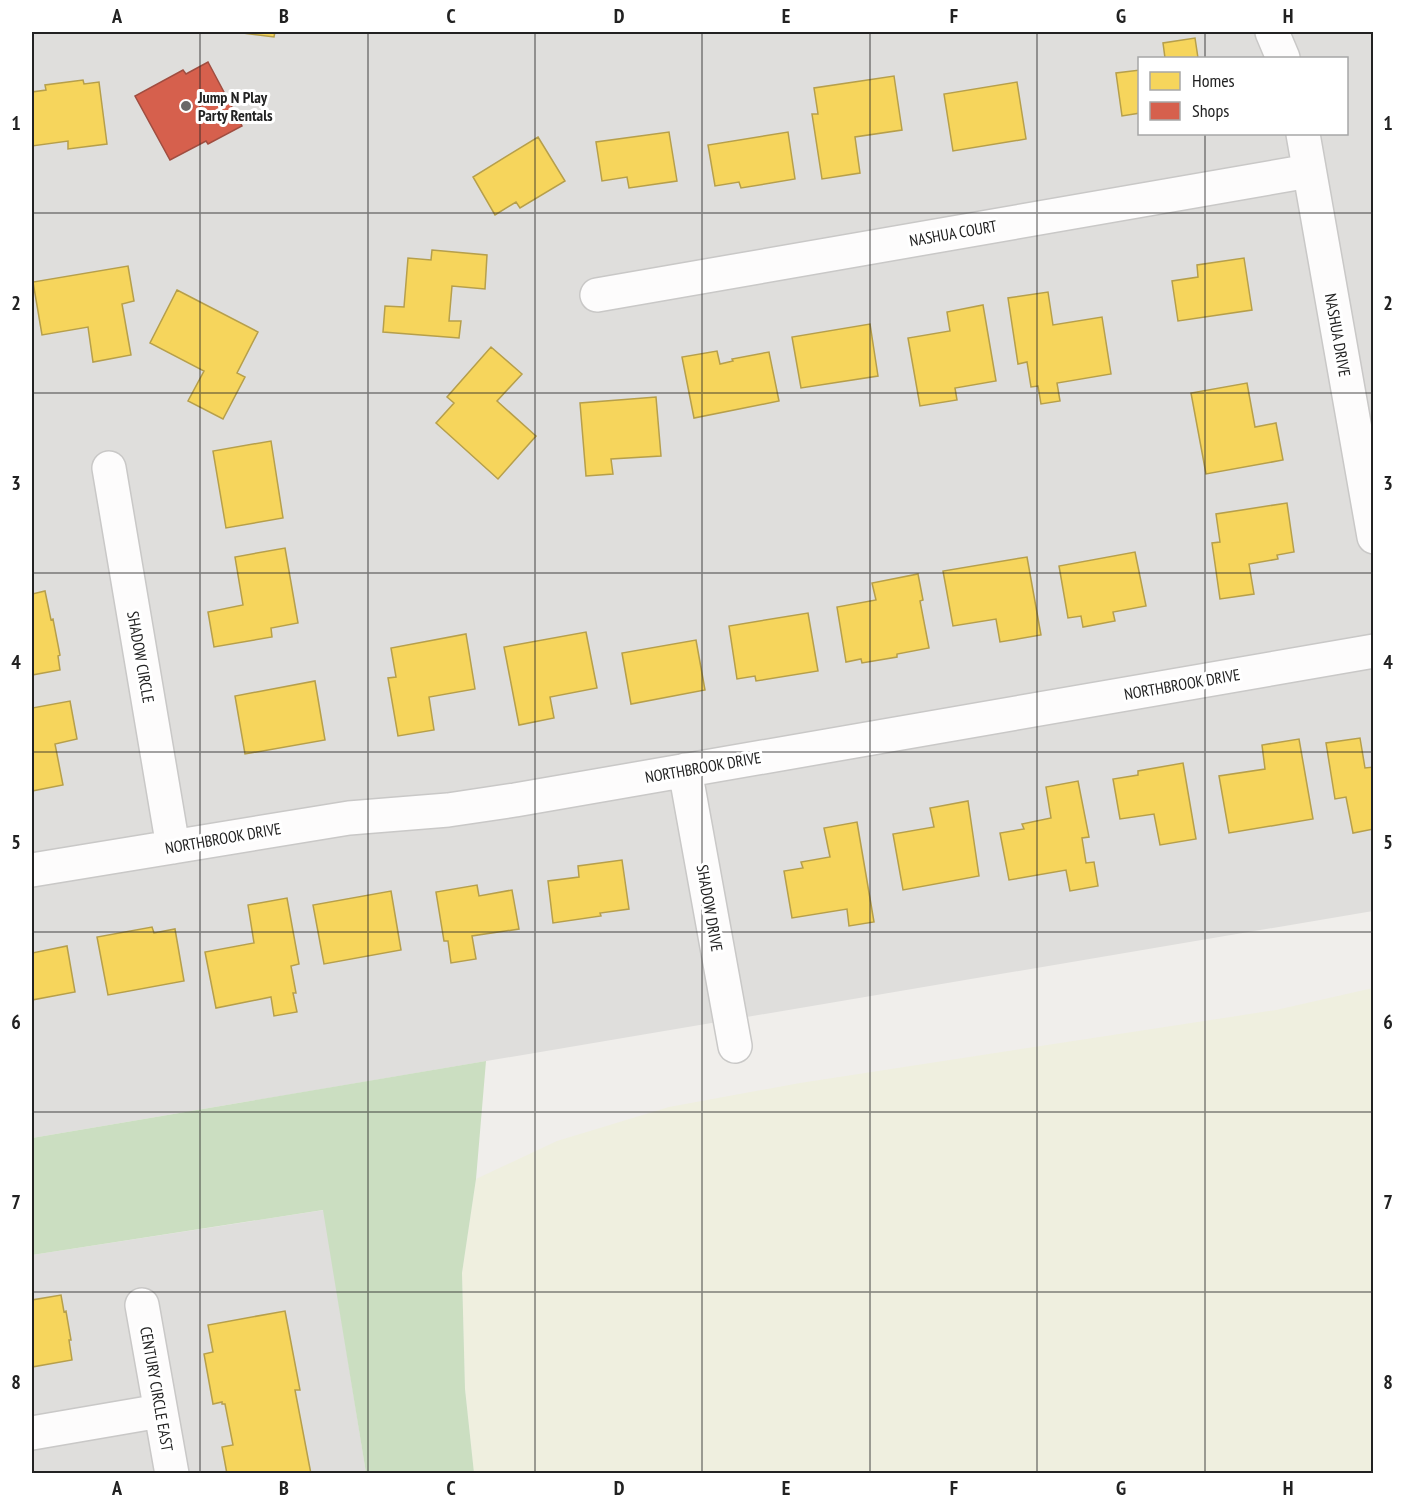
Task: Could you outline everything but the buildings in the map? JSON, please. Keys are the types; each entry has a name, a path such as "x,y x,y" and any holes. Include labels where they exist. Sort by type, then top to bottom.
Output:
{"street":[{"path":"1272,32 1283,57"},
{"name":"NASHUA DRIVE","path":"1303,135 1374,537"},
{"name":"NASHUA COURT","path":"597,295 1309,171"},
{"name":"SHADOW CIRCLE","path":"109,468 172,847"},
{"name":"NORTHBROOK DRIVE","path":"32,870 349,818 481,805 1374,651"},
{"name":"SHADOW DRIVE","path":"685,770 735,1046"},
{"name":"CENTURY CIRCLE EAST","path":"142,1305 172,1473"},
{"path":"32,1433 160,1411"}],"shaded area":[{"path":"32,32 1373,32 1373,911 32,1138"},
{"path":"324,1210 366,1473 32,1474 32,1255"}],"green space":[{"path":"1373,988 1373,1473 474,1474 465,1389 462,1273 476,1179 557,1141 669,1107 800,1083 1276,1010"},
{"path":"486,1061 476,1179 462,1273 465,1389 474,1473 366,1473 323,1210 32,1255 32,1138"}],"place":[{"name":"Jump N Play Party Rentals","path":"186,106"}]}
